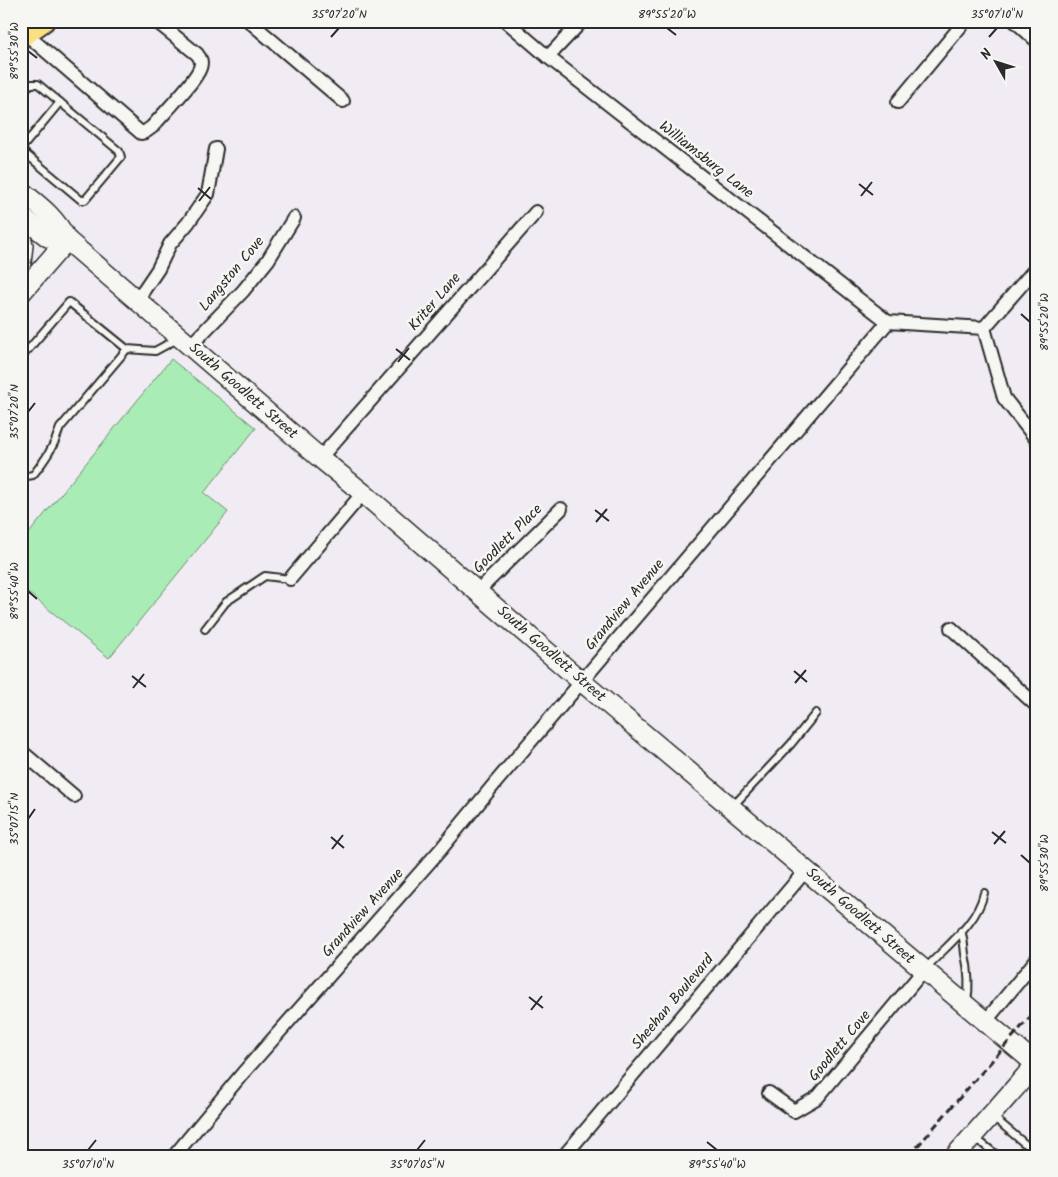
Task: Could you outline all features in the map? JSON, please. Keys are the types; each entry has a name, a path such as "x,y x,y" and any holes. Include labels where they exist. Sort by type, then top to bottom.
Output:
{"main road":[{"path":"24,36 44,21"},
{"name":"South Goodlett Street","path":"21,191 58,224 67,240 185,342 581,681 732,807 923,971 1036,1064"},
{"name":"South Goodlett Street","path":"21,216 48,237 67,240"},
{"path":"21,236 23,245 21,263"},
{"path":"21,293 67,240"},
{"path":"955,1156 1036,1064"}],"street":[{"path":"24,36 141,132 145,132 152,127 194,77 201,61 197,54 156,21"},
{"path":"249,21 343,101"},
{"name":"Williamsburg Lane","path":"506,21 548,57 888,322"},
{"path":"548,57 582,21"},
{"path":"898,102 965,21"},
{"path":"1015,21 1037,40"},
{"path":"137,300 158,269 170,244 188,223 208,194 216,149"},
{"name":"Kriter Lane","path":"320,458 536,212"},
{"name":"Langston Cove","path":"185,342 253,279 268,260 294,218"},
{"path":"984,328 1037,267"},
{"path":"888,322 984,328"},
{"name":"Grandview Avenue","path":"174,1156 249,1066 441,849 581,681 888,322"},
{"path":"984,328 1004,398 1037,440"},
{"path":"290,579 363,493"},
{"name":"Goodlett Place","path":"478,591 561,509"},
{"path":"951,628 1037,706"},
{"path":"21,751 74,796"},
{"name":"Sheehan Boulevard","path":"564,1156 806,870"},
{"path":"985,1022 1037,960"},
{"name":"Goodlett Cove","path":"769,1093 794,1110 818,1097 923,971"}],"lane":[{"path":"21,92 31,84 38,84 60,102 119,151 121,157 85,200 81,200 21,150 60,102"},
{"path":"23,353 69,302 127,350 156,351 185,342"},
{"path":"21,477 33,475 56,442 60,428 127,350"},
{"path":"205,629 226,602 265,576 290,579"},
{"path":"732,807 791,744 816,713"},
{"path":"923,971 961,931 982,904 984,893"},
{"path":"961,931 965,941 970,985 966,1006"},
{"path":"991,1115 1037,1154"},
{"path":"973,1136 998,1156"}],"green space":[{"path":"171,359 256,428 204,493 228,512 109,658 21,587 21,543"}],"railway":[{"path":"909,1156 1037,1009"}]}
